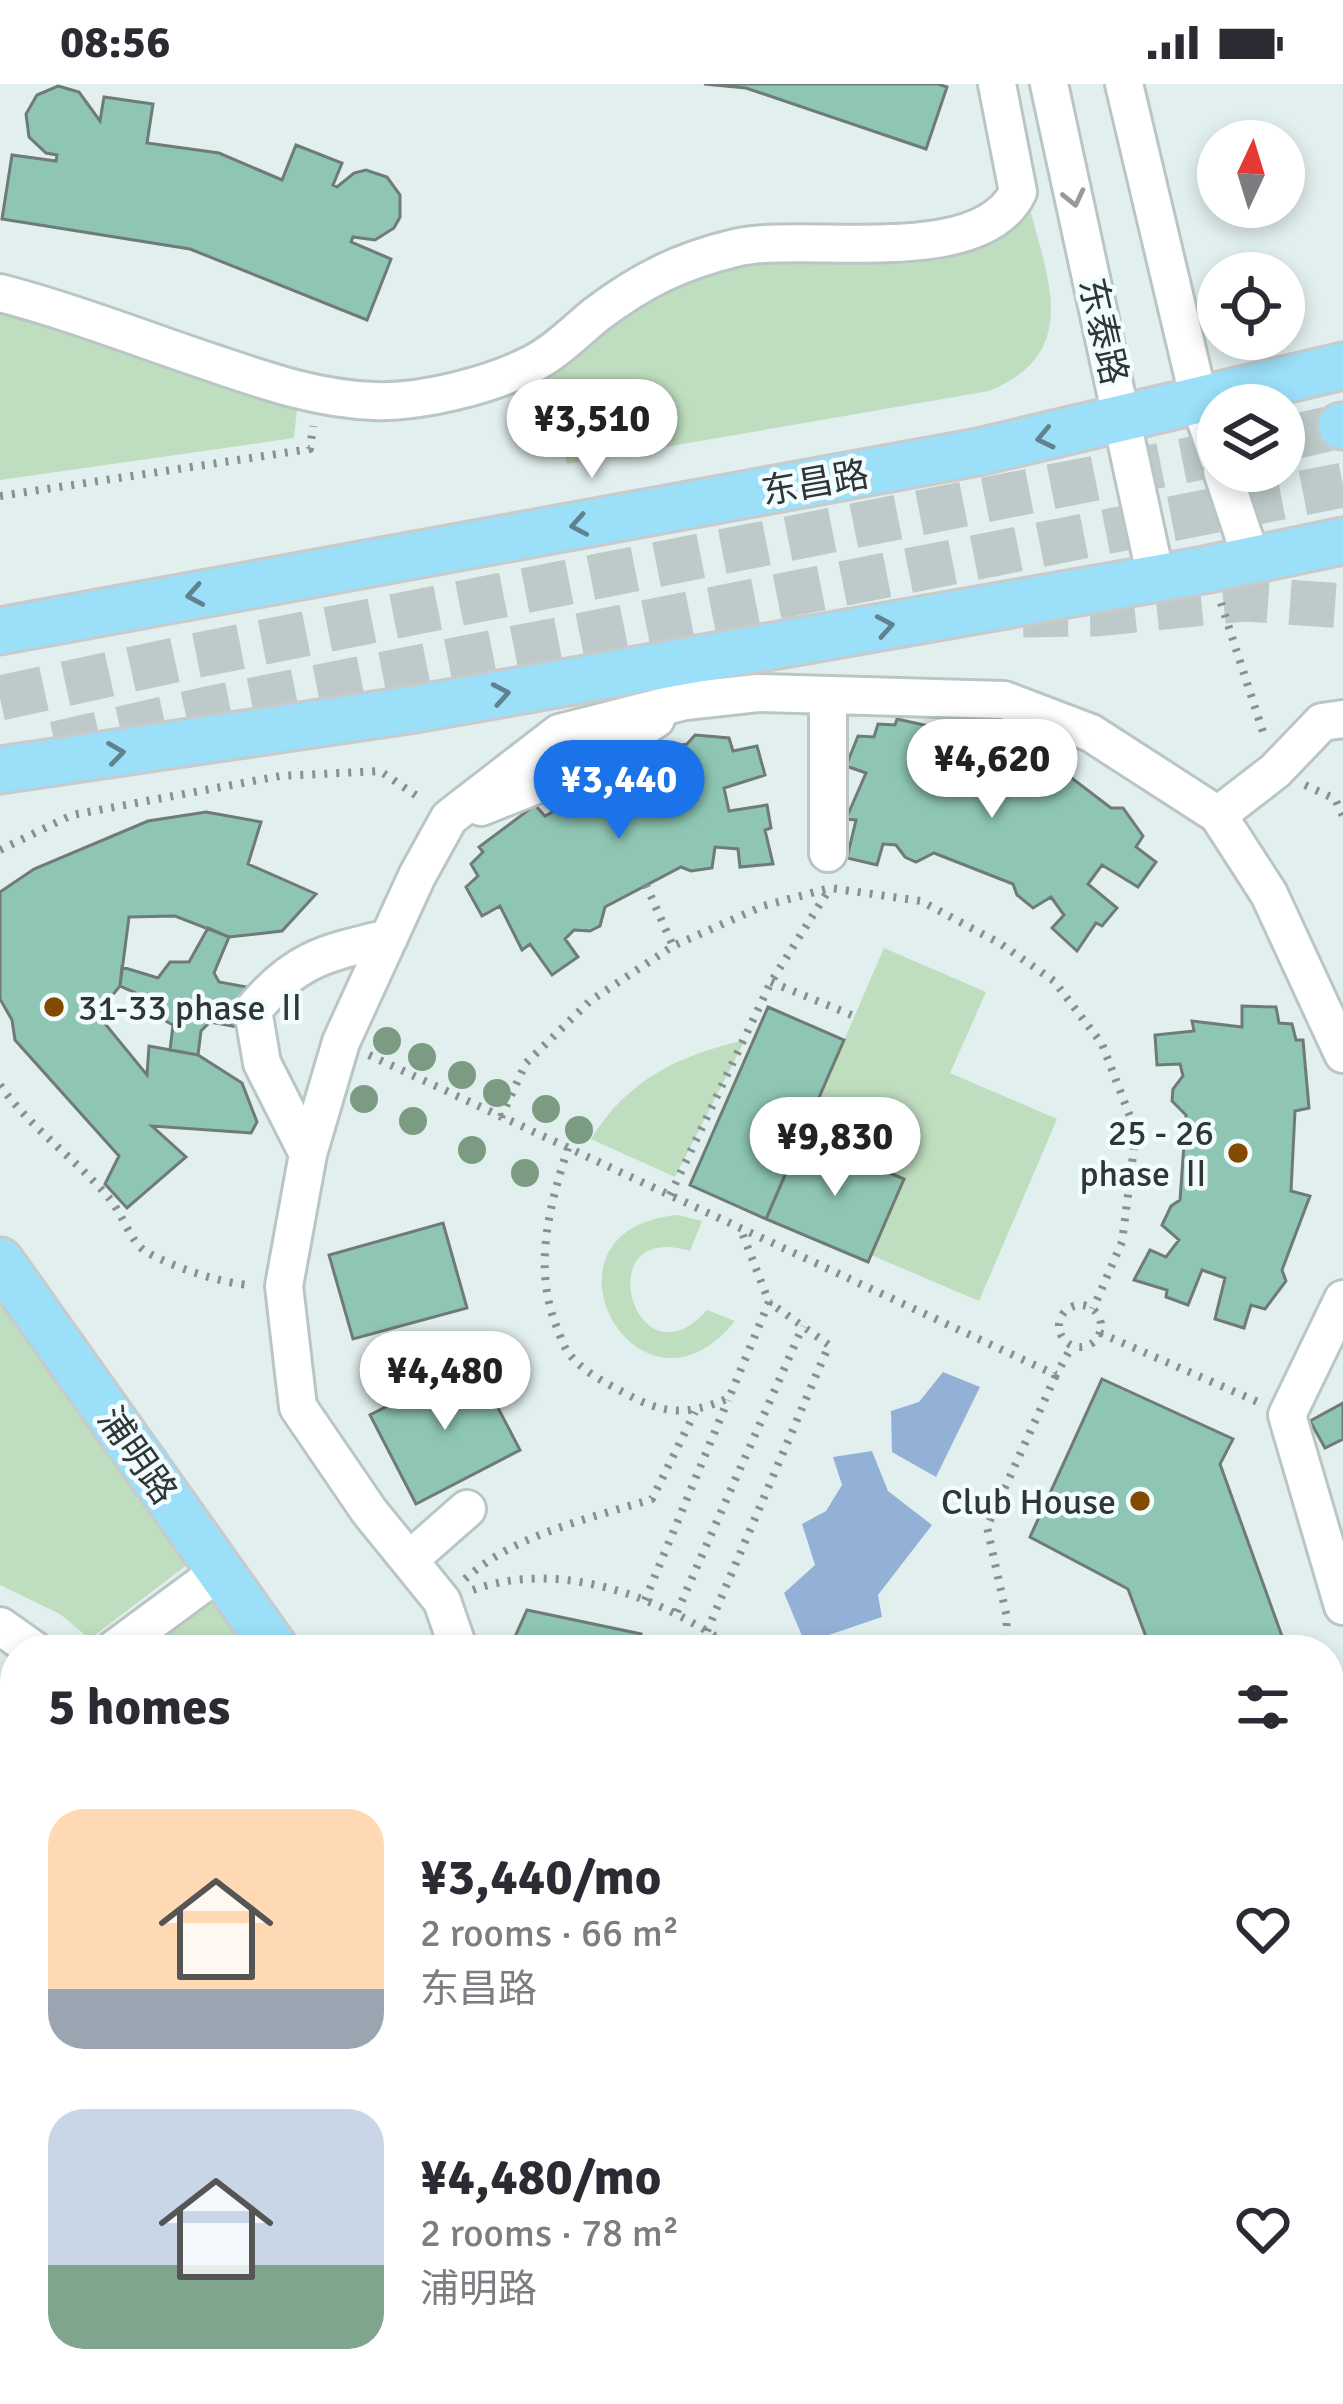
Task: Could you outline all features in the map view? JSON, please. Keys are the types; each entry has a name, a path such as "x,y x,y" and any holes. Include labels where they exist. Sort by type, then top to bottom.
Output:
{"main road":[{"name":"东昌路","path":"1267,384 1343,366"},
{"name":"东昌路","path":"0,631 978,452 1197,401"},
{"path":"0,770 415,709 1204,570 1343,541"},
{"name":"浦明路","path":"0,1261 265,1635"}],"street":[{"path":"0,293 317,395 378,402 459,390 534,363 668,267 741,246 916,242 951,237 982,224 1010,207 1018,192 997,84"},
{"name":"东泰路","path":"1048,84 1156,578"},
{"path":"1124,84 1197,392"},
{"path":"1229,492 1252,561"},
{"path":"454,1635 442,1600 369,1511 298,1408 284,1286 308,1154 341,1042 389,938 449,818 559,733 686,701 758,693 1004,700 1091,734 1218,815 1269,894 1343,1054"},
{"path":"828,695 829,871"},
{"path":"1218,815 1275,771 1322,722 1343,719"},
{"path":"308,1154 262,1063 253,1010 278,980 320,955 389,938"},
{"path":"1343,1300 1287,1414 1343,1606"},
{"path":"409,1560 467,1509"},
{"path":"133,1635 220,1571"}],"path":[{"path":"0,496 310,449 317,395"},
{"path":"1204,570 1217,590 1275,771"},
{"path":"0,850 72,815 280,776 380,771 449,818"},
{"path":"670,1196 829,871"},
{"path":"501,1117 526,1063 590,1000 673,946 829,871 921,901 1001,944 1054,981 1102,1044 1136,1132 1122,1242 1093,1309"},
{"path":"646,885 673,946"},
{"path":"771,982 854,1016"},
{"path":"341,1042 1056,1375"},
{"path":"0,1085 18,1111 69,1154 113,1203 142,1250 231,1284 284,1286"},
{"path":"568,1148 551,1200 543,1262 548,1308 568,1354 604,1382 648,1406 695,1412 729,1398"},
{"path":"707,1631 829,1345 769,1302 740,1228"},
{"path":"645,1600 769,1302"},
{"path":"1073,1306 1093,1309 1100,1320 1100,1333 1086,1347 1072,1346 1059,1329 1063,1315 1073,1306"},
{"path":"677,1612 803,1326"},
{"path":"1100,1333 1287,1414"},
{"path":"1005,1635 987,1527 1072,1346"},
{"path":"442,1600 492,1555 652,1499 695,1412"},
{"path":"442,1600 496,1581 556,1578 645,1600 677,1612 713,1635"}],"green space":[{"path":"1028,202 1051,310 1048,334 1037,356 1018,375 989,391 567,464 547,371 676,281"},
{"path":"0,310 297,409 294,438 0,480"},
{"path":"884,948 986,992 950,1073 1057,1119 979,1301 871,1255 904,1179 803,1135"},
{"path":"745,1040 675,1177 591,1139 621,1101 657,1073 698,1053"},
{"path":"678,1215 702,1221 690,1251 658,1248 639,1258 631,1277 632,1299 643,1319 659,1331 681,1330 707,1310 735,1321 698,1352 663,1357 633,1344 612,1319 602,1287 607,1254 632,1229"},
{"path":"0,1292 192,1561 95,1635 85,1635 60,1614 0,1585"},
{"path":"218,1598 244,1635 167,1635"}],"water":[{"path":"943,1372 980,1387 936,1477 892,1452 891,1411 919,1402"},
{"path":"872,1451 888,1491 932,1525 878,1595 882,1617 829,1635 802,1635 784,1593 815,1565 802,1524 826,1511 842,1485 833,1457"}],"building":[{"path":"704,84 947,87 926,149 746,88"},
{"path":"58,86 79,92 100,121 104,97 153,104 147,143 219,153 282,180 296,145 342,163 333,185 337,187 366,170 387,177 400,195 400,217 394,228 375,240 353,237 351,242 391,259 367,320 190,249 2,219 12,155 56,161 57,155 46,153 29,137 26,114 37,95"},
{"path":"897,719 964,734 962,749 1039,776 1048,760 1111,808 1123,808 1143,836 1136,847 1156,862 1138,887 1102,865 1088,884 1117,908 1102,926 1096,923 1077,951 1052,928 1064,915 1051,897 1033,908 1017,895 1013,884 934,853 916,862 896,845 883,844 877,865 847,858 856,820 846,819 866,773 846,766 858,736 874,737 878,724 895,725"},
{"path":"695,735 729,738 733,751 757,746 765,775 724,788 729,811 767,805 771,828 765,830 773,864 740,867 738,849 715,847 712,868 691,871 681,867 605,907 600,926 574,930 565,939 578,957 552,975 530,944 522,950 500,906 482,916 466,887 478,876 471,864 483,852 479,847 535,805 545,816 615,777 609,759 687,744"},
{"name":"31-33 phase Ⅱ","path":"206,812 261,822 248,864 316,894 282,931 229,937 175,916 129,917 120,986 97,1014 147,1075 149,1046 198,1055 242,1083 257,1122 251,1133 152,1126 186,1157 127,1208 105,1184 119,1156 15,1040 12,1020 0,999 0,892 34,869 148,821"},
{"path":"208,928 229,937 214,973 219,982 257,989 249,1029 210,1022 201,1031 198,1055 170,1050 173,1025 162,1019 154,1001 120,986 122,967 158,978 170,962 189,962"},
{"name":"25 - 26 phase Ⅱ","path":"1242,1006 1276,1007 1279,1023 1292,1024 1296,1040 1303,1040 1309,1108 1295,1111 1291,1191 1310,1196 1282,1270 1286,1281 1265,1309 1251,1305 1244,1328 1215,1319 1225,1278 1202,1270 1188,1305 1166,1297 1167,1290 1134,1280 1150,1250 1166,1257 1179,1240 1162,1225 1171,1206 1180,1200 1186,1115 1172,1101 1173,1089 1183,1076 1180,1064 1157,1065 1155,1035 1194,1031 1192,1021 1242,1027"},
{"path":"768,1007 844,1040 766,1219 690,1185"},
{"path":"802,1135 904,1179 868,1262 766,1219"},
{"path":"443,1223 467,1308 353,1339 329,1255"},
{"path":"474,1362 520,1450 416,1504 370,1415"},
{"name":"Club House","path":"1102,1379 1233,1439 1220,1464 1282,1635 1145,1635 1128,1589 1030,1537"},
{"path":"1343,1403 1343,1439 1325,1448 1310,1421"},
{"path":"527,1610 641,1634 641,1635 516,1635"}],"tunnel":[{"path":"1305,434 1341,426"},
{"path":"0,698 1197,458"},
{"path":"55,744 212,708 1343,485"},
{"path":"1023,615 1095,614 1245,599 1343,606"}],"place":[{"name":"31-33 phase Ⅱ","path":"54,1007"},
{"name":"25 - 26 phase Ⅱ","path":"1238,1153"},
{"name":"Club House","path":"1140,1501"}]}
